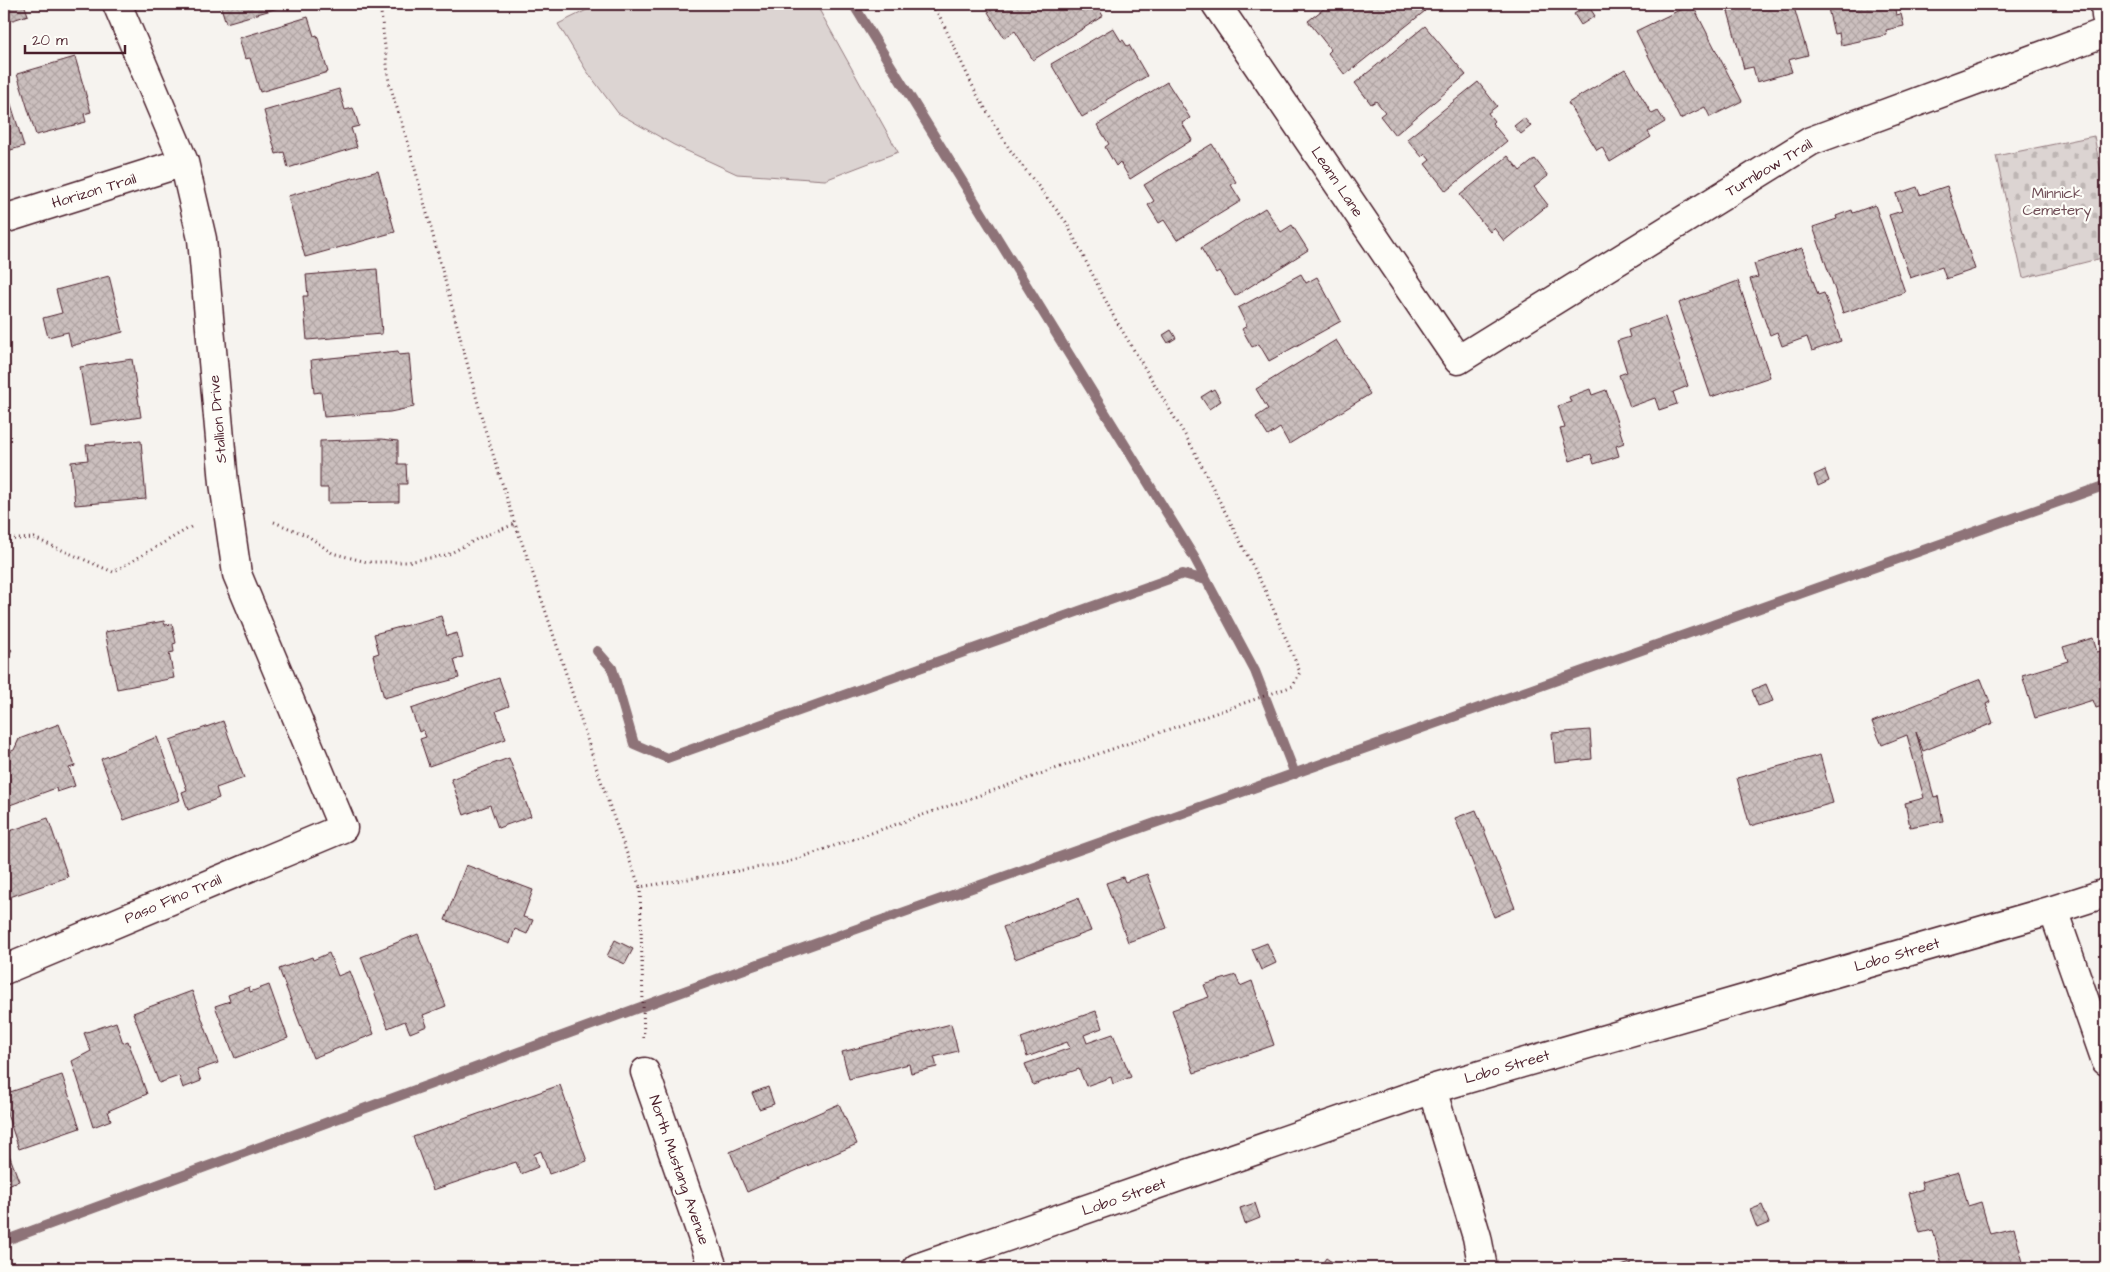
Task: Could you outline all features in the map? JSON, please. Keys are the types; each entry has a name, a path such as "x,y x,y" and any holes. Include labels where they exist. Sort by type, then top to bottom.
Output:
{"street":[{"name":"Stallion Drive","path":"117,4 184,162 202,239 224,483 237,574 343,828"},
{"name":"Leann Lane","path":"1216,4 1458,360"},
{"path":"2105,4 2106,16"},
{"name":"Turnbow Trail","path":"1458,360 1811,141 2106,32"},
{"name":"Horizon Trail","path":"4,219 184,162"},
{"name":"Paso Fino Trail","path":"4,970 343,828"},
{"name":"Lobo Street","path":"917,1268 1432,1089 2053,910 2106,893"},
{"path":"2053,910 2106,1062"},
{"name":"North Mustang Avenue","path":"645,1072 713,1268"},
{"path":"1432,1089 1477,1236 1483,1268"}],"path":[{"path":"380,4 389,82 410,150 484,426 515,524 546,608 613,821 640,887 645,1072"},
{"path":"640,887 785,863 1293,686 1300,672 1266,592 1191,445 1114,317 1066,222 1010,150 976,93 940,17 931,4"},
{"path":"274,522 308,536 332,553 367,562 407,562 447,555 481,537 515,524"},
{"path":"4,540 34,538 113,572 192,527"}],"green space":[{"path":"599,4 816,4 898,152 825,180 737,174 674,145 618,113 586,70 558,24"},
{"name":"Minnick Cemetery","path":"2094,136 2106,198 2106,257 2023,278 1996,156"}],"building":[{"path":"4,4 24,4 28,15 4,23"},
{"path":"220,4 292,4 226,23"},
{"path":"1002,4 1096,4 1103,16 1033,60 1015,31 1004,38 988,12"},
{"path":"1330,4 1419,4 1425,11 1345,75 1328,53 1331,50 1308,21"},
{"path":"1692,4 1742,101 1710,117 1705,107 1680,119 1636,31"},
{"path":"1726,4 1793,4 1808,55 1788,60 1792,72 1757,82 1753,67 1744,69"},
{"path":"1827,4 1894,4 1896,15 1901,14 1904,26 1886,30 1887,35 1841,45 1839,33 1834,34"},
{"path":"1588,5 1595,16 1581,25 1574,14"},
{"path":"308,17 314,36 317,35 328,72 260,92 250,58 245,59 239,38"},
{"path":"1425,26 1466,75 1395,135 1380,116 1385,112 1376,101 1371,104 1355,83"},
{"path":"1113,28 1121,41 1123,40 1127,46 1129,45 1147,76 1106,100 1107,103 1082,117 1051,64"},
{"path":"75,57 91,112 84,114 86,122 36,135 17,74"},
{"path":"1625,69 1652,114 1658,111 1665,122 1648,132 1651,137 1610,162 1602,147 1597,150 1568,103"},
{"path":"4,82 24,146 4,152"},
{"path":"1167,82 1190,118 1182,123 1192,140 1130,179 1120,162 1116,166 1105,147 1109,144 1097,125"},
{"path":"1478,82 1497,106 1488,113 1494,121 1492,123 1507,141 1446,191 1425,164 1430,160 1425,154 1422,157 1407,139"},
{"path":"339,89 345,110 353,108 356,116 359,126 351,128 357,147 288,168 284,152 276,154 264,111"},
{"path":"1524,118 1531,126 1521,134 1514,126"},
{"path":"1212,144 1236,182 1231,185 1241,201 1177,240 1164,220 1159,223 1148,205 1154,201 1144,185"},
{"path":"1508,156 1520,171 1535,159 1548,176 1534,187 1548,205 1504,241 1494,228 1490,232 1460,195"},
{"path":"378,171 395,232 305,257 288,196"},
{"path":"1947,186 1975,269 1946,279 1942,267 1910,278 1889,215 1902,211 1896,194 1917,187 1920,195"},
{"path":"1875,205 1905,292 1843,313 1813,227 1837,219 1836,216 1852,210 1853,213"},
{"path":"1265,208 1281,232 1292,225 1308,250 1235,296 1219,271 1216,273 1201,248"},
{"path":"1802,248 1818,295 1824,293 1841,341 1812,351 1807,337 1782,346 1777,332 1770,335 1750,279 1758,277 1754,264"},
{"path":"377,269 382,334 307,340 303,296 308,296 306,275"},
{"path":"1301,274 1306,283 1317,277 1341,321 1269,361 1259,344 1252,347 1242,329 1247,326 1238,308"},
{"path":"109,276 123,332 71,346 68,332 48,337 43,318 62,313 56,290"},
{"path":"1738,281 1770,377 1711,397 1679,303"},
{"path":"1665,317 1688,386 1673,392 1677,404 1659,410 1655,398 1630,407 1619,375 1627,372 1617,341 1630,337 1628,330"},
{"path":"1171,330 1176,338 1168,343 1163,335"},
{"path":"1336,340 1370,394 1289,444 1280,428 1268,436 1256,417 1268,409 1256,389"},
{"path":"398,351 399,355 409,354 414,407 390,412 324,417 321,392 314,393 311,360"},
{"path":"132,359 141,417 90,425 80,367"},
{"path":"1214,389 1221,401 1209,409 1201,397"},
{"path":"1590,389 1592,395 1606,390 1624,443 1616,446 1619,456 1594,464 1591,454 1570,461 1560,429 1565,428 1558,406 1571,402 1569,397"},
{"path":"382,439 398,441 398,464 406,464 407,484 399,484 399,502 328,503 328,488 320,488 320,441"},
{"path":"141,441 146,499 75,505 71,462 88,460 86,445"},
{"path":"1825,470 1829,481 1818,486 1814,475"},
{"path":"441,616 447,636 457,633 463,657 454,659 459,678 384,698 373,655 379,653 374,634"},
{"path":"164,621 165,625 172,624 176,643 173,644 174,652 169,653 174,678 117,689 105,632"},
{"path":"2093,638 2097,652 2106,650 2106,705 2096,708 2093,700 2035,718 2022,675 2068,661 2063,647"},
{"path":"4,643 12,650 4,660"},
{"path":"499,678 509,706 496,711 506,739 429,766 420,739 426,737 423,730 419,732 411,709"},
{"path":"1981,679 1990,702 1986,704 1993,723 1923,751 1916,732 1934,797 1938,796 1943,821 1910,827 1905,803 1924,798 1907,735 1882,745 1872,722"},
{"path":"1766,684 1773,701 1758,706 1752,690"},
{"path":"223,721 244,778 216,788 219,798 188,810 182,792 187,790 170,740"},
{"path":"59,724 75,766 69,768 75,786 57,792 56,788 10,805 11,807 4,810 4,754 14,750 19,739"},
{"path":"1590,730 1592,759 1555,763 1552,733"},
{"path":"157,737 180,800 124,820 101,759"},
{"path":"1820,755 1833,803 1750,826 1737,778"},
{"path":"509,758 531,816 498,828 490,805 464,815 451,779"},
{"path":"1476,810 1515,908 1494,917 1455,818"},
{"path":"48,818 68,877 4,899 4,833"},
{"path":"466,865 533,890 523,917 533,920 527,934 515,929 510,944 445,920"},
{"path":"1147,874 1167,928 1128,942 1106,883 1123,877 1125,882"},
{"path":"1078,898 1091,931 1015,959 1003,927"},
{"path":"418,934 446,1006 423,1015 427,1026 410,1033 405,1021 388,1028 361,957"},
{"path":"615,940 633,949 625,964 607,956"},
{"path":"1267,943 1276,963 1261,970 1252,949"},
{"path":"329,953 338,976 350,971 374,1034 313,1058 279,969 312,957 313,960"},
{"path":"1236,975 1240,986 1252,981 1274,1045 1194,1073 1172,1010 1209,997 1204,985"},
{"path":"269,985 288,1038 235,1058 215,1006 230,1001 228,995 249,987 250,992"},
{"path":"192,991 218,1063 197,1070 201,1081 183,1088 179,1076 159,1083 133,1013"},
{"path":"1096,1011 1102,1028 1084,1035 1087,1043 1113,1034 1131,1077 1113,1084 1111,1077 1086,1086 1079,1069 1033,1085 1025,1064 1070,1048 1067,1042 1027,1057 1021,1038"},
{"path":"116,1022 123,1043 128,1041 147,1094 108,1111 111,1120 93,1127 72,1061 91,1051 84,1033"},
{"path":"951,1024 958,1051 934,1057 937,1067 911,1073 909,1064 849,1079 842,1052"},
{"path":"62,1075 80,1128 19,1149 4,1105 4,1094"},
{"path":"560,1085 587,1161 549,1174 541,1151 534,1154 538,1167 521,1174 516,1162 433,1190 413,1137"},
{"path":"768,1087 774,1104 759,1109 752,1093"},
{"path":"839,1104 857,1144 747,1192 730,1152"},
{"path":"4,1141 19,1181 4,1186"},
{"path":"1959,1172 1968,1206 1981,1202 1990,1234 2014,1228 2024,1266 2014,1268 1943,1268 1933,1230 1920,1233 1909,1193 1923,1189 1921,1182"},
{"path":"1255,1203 1260,1218 1245,1224 1240,1208"},
{"path":"1762,1205 1769,1223 1757,1228 1750,1210"},
{"path":"1326,1258 1341,1268 1319,1268"},
{"path":"1630,1263 1631,1268 1616,1268"}],"waterway":[{"path":"853,4 1194,557 1255,671 1295,774"},
{"path":"4,1241 747,968 2106,485"},
{"path":"597,651 612,668 634,744 667,758 1183,574 1206,580"}]}
